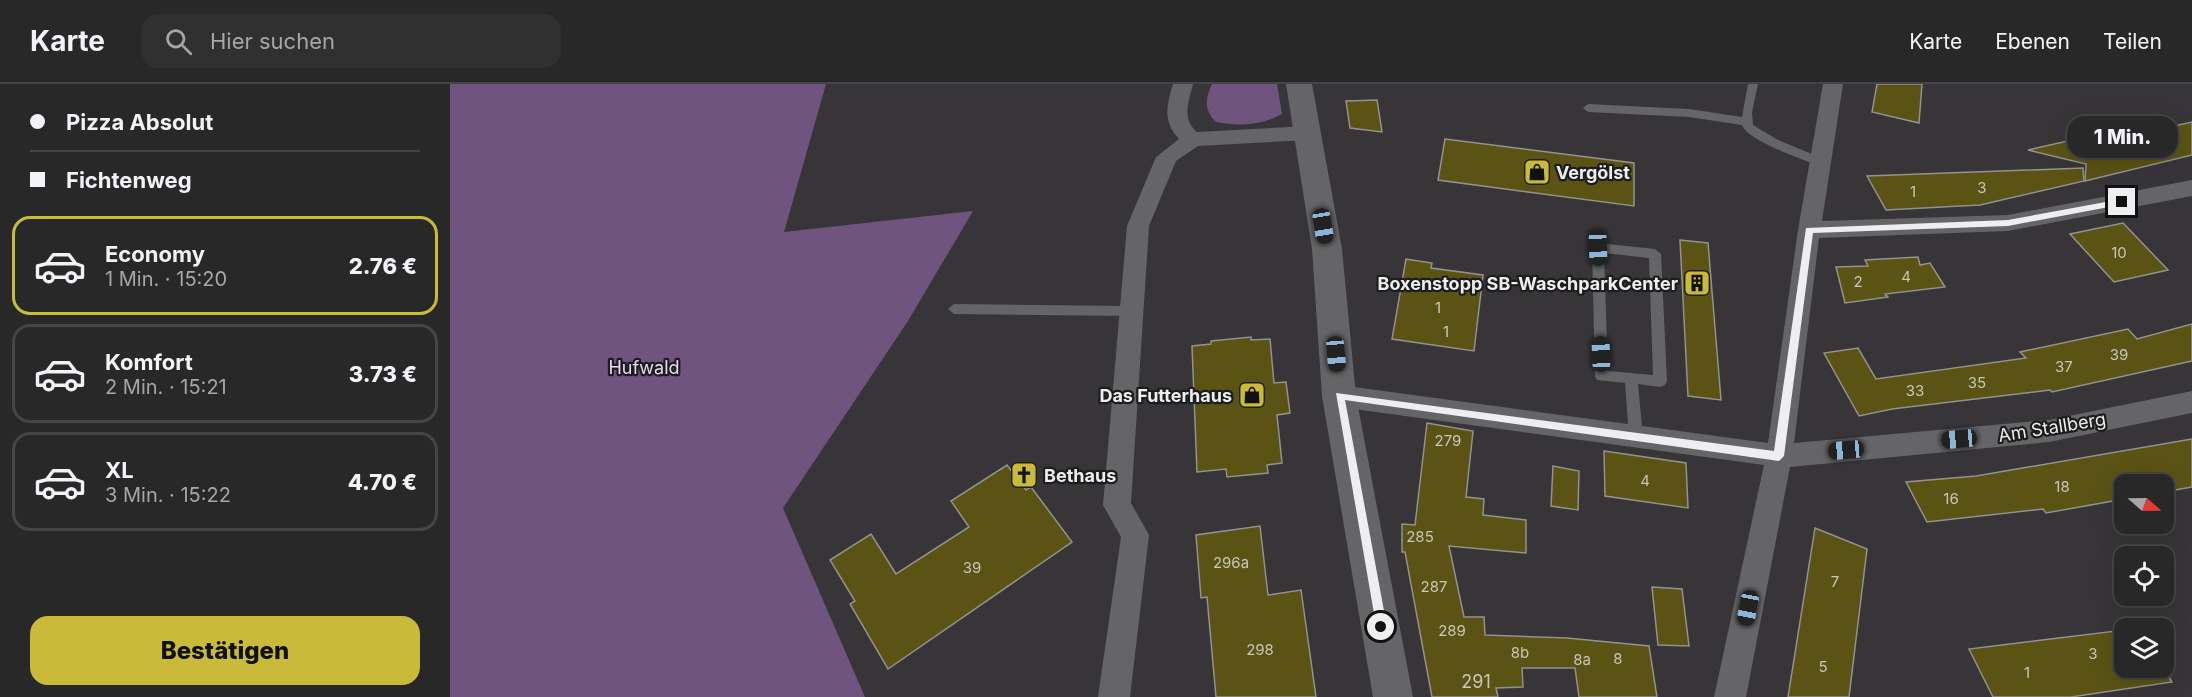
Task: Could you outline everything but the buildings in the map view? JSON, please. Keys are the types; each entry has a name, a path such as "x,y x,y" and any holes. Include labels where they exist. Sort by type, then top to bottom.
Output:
{"street":[{"path":"1183,84 1176,118 1182,132 1194,139"},
{"path":"1299,84 1327,249 1339,396 1393,697"},
{"path":"1731,697 1779,456 1809,230 1833,84"},
{"path":"1114,697 1135,534 1117,505 1138,226 1167,157 1194,139 1309,133"},
{"path":"1809,230 2008,223 2192,189"},
{"name":"Am Stallberg","path":"1339,396 1779,456 2049,431 2192,402"}],"lane":[{"path":"1753,84 1747,112 1748,127 1756,133 1820,162"},
{"path":"1588,108 1689,112 1748,122"},
{"path":"1598,248 1655,254 1660,381 1631,378 1602,376 1598,248"},
{"path":"954,309 1130,311"},
{"path":"1631,378 1636,437"}],"green space":[{"name":"Hufwald","path":"450,84 826,84 784,232 973,211 908,321 783,508 865,697 450,697"},
{"path":"1212,84 1277,84 1282,114 1266,121 1250,124 1216,122 1209,113 1207,104"}],"place":[{"name":"Vergölst","path":"1537,172"},
{"name":"Boxenstopp SB-WaschparkCenter","path":"1697,283"},
{"name":"Das Futterhaus","path":"1252,395"},
{"name":"Bethaus","path":"1024,475"}],"route":[{"path":"1381,627 1339,396 1779,456 1809,230 2008,223 2122,202"}]}
